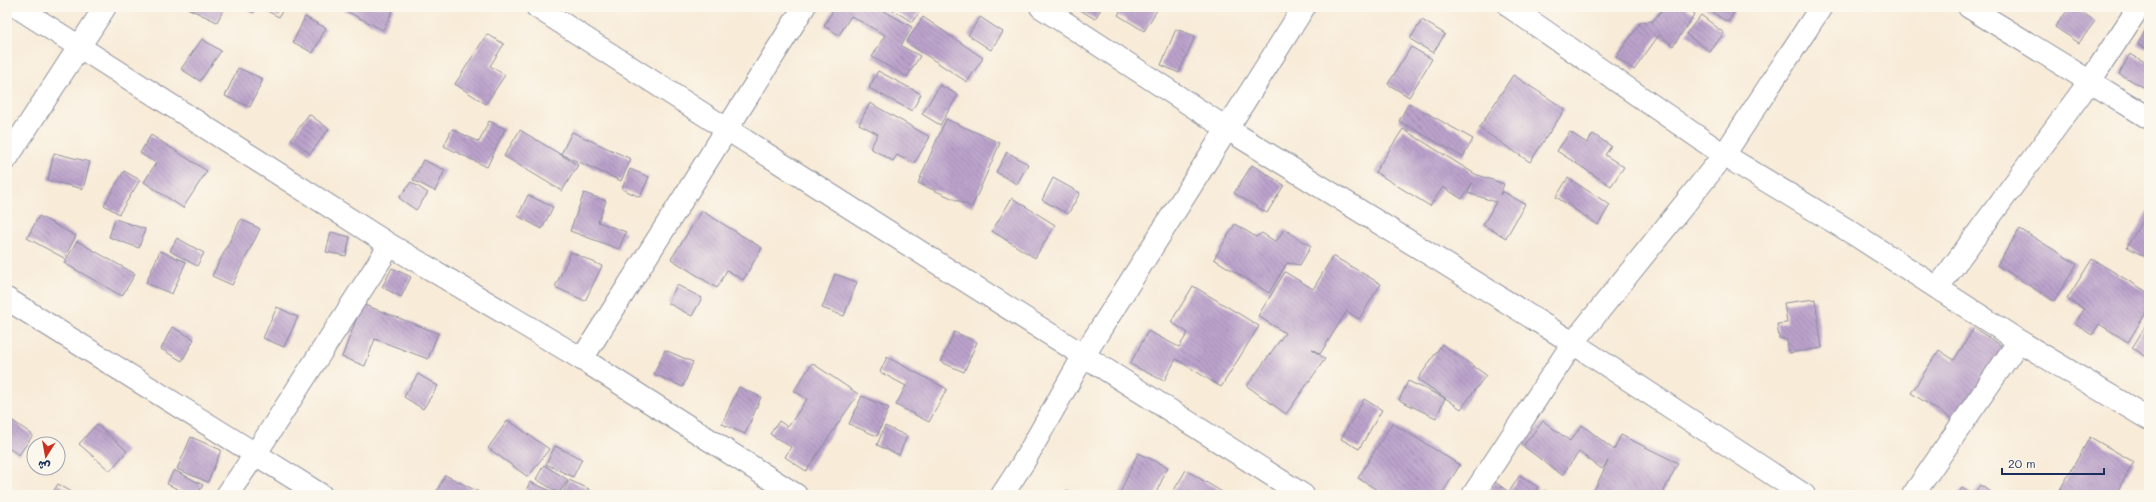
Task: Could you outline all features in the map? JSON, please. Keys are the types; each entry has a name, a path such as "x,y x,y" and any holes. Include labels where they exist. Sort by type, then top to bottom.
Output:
{"street":[{"path":"17,7 390,245 582,359 796,495"},
{"path":"7,158 81,47 105,7"},
{"path":"537,7 726,130 1084,355 1303,495"},
{"path":"582,359 804,7"},
{"path":"1041,7 1226,128 1573,343 1804,495"},
{"path":"1002,495 1023,463 1084,355 1226,128 1304,7"},
{"path":"1510,7 1724,155 1854,234 1938,287 2019,341 2149,419"},
{"path":"1473,495 1573,343 1724,155 1821,7"},
{"path":"1969,7 2149,118"},
{"path":"1938,287 2090,81 2140,7"},
{"path":"227,495 256,453 390,245"},
{"path":"7,298 321,495"},
{"path":"1913,495 2019,341"}],"building":[{"path":"185,7 225,7 217,22"},
{"path":"239,7 256,7 254,13"},
{"path":"259,7 284,7 279,17"},
{"path":"338,7 392,7 394,8 383,30"},
{"path":"835,7 877,7 912,27 901,46 920,56 907,77 872,57 885,35 851,16 839,35 824,26"},
{"path":"888,7 916,7 921,10 912,22"},
{"path":"1075,7 1102,7 1095,19"},
{"path":"1123,7 1159,7 1144,31 1118,15"},
{"path":"1664,7 1685,7 1695,14 1673,46 1659,35 1634,70 1616,57 1641,22 1653,21"},
{"path":"1704,7 1737,7 1728,22"},
{"path":"2070,7 2074,7 2095,21 2079,43 2055,27"},
{"path":"1701,15 1724,33 1710,52 1686,34"},
{"path":"305,17 326,28 313,53 293,42"},
{"path":"923,17 983,58 967,82 906,42"},
{"path":"980,17 1003,32 991,50 968,35"},
{"path":"1422,20 1445,34 1433,53 1410,39"},
{"path":"2149,23 2149,50 2138,44"},
{"path":"1176,29 1195,36 1179,73 1161,65"},
{"path":"487,34 504,44 490,66 505,75 486,104 455,84"},
{"path":"202,39 221,51 200,81 181,69"},
{"path":"1411,47 1432,59 1409,97 1388,84"},
{"path":"2130,54 2149,64 2149,90 2119,74"},
{"path":"238,68 263,79 250,107 225,96"},
{"path":"878,71 921,94 912,111 869,88"},
{"path":"1513,75 1565,109 1530,162 1479,128"},
{"path":"940,85 958,95 940,125 922,114"},
{"path":"870,103 930,137 914,164 897,155 893,161 870,148 878,134 859,124"},
{"path":"1409,103 1473,139 1463,157 1399,121"},
{"path":"309,114 329,129 310,154 291,139"},
{"path":"946,119 1000,143 972,207 918,183"},
{"path":"489,121 505,129 487,167 444,146 452,129 479,142"},
{"path":"1403,129 1475,174 1504,184 1500,195 1502,191 1525,204 1506,238 1483,225 1496,202 1468,193 1472,183 1462,199 1443,187 1430,206 1375,172"},
{"path":"520,130 578,165 562,191 504,156"},
{"path":"572,132 631,159 621,181 561,154"},
{"path":"1570,132 1587,143 1593,134 1611,146 1605,155 1624,167 1611,186 1557,151"},
{"path":"151,135 207,171 183,208 144,182 156,163 140,153"},
{"path":"1007,152 1028,164 1017,184 996,172"},
{"path":"54,153 90,162 83,189 48,180"},
{"path":"423,160 445,170 435,191 413,180"},
{"path":"1252,165 1284,185 1267,213 1234,193"},
{"path":"630,169 649,177 640,197 622,189"},
{"path":"124,171 140,180 119,214 104,205"},
{"path":"1053,178 1080,193 1068,214 1042,200"},
{"path":"1568,178 1610,205 1598,225 1556,197"},
{"path":"411,182 428,193 416,210 399,198"},
{"path":"584,193 606,201 598,222 626,232 619,249 570,231"},
{"path":"528,195 553,207 542,229 518,216"},
{"path":"1012,198 1055,225 1035,258 992,231"},
{"path":"2149,209 2149,259 2127,247"},
{"path":"702,211 762,248 743,280 727,270 717,288 671,259"},
{"path":"39,216 76,236 64,258 27,238"},
{"path":"115,219 145,229 139,248 109,237"},
{"path":"241,219 260,229 232,285 212,276"},
{"path":"1235,224 1256,237 1262,233 1276,242 1284,229 1311,246 1300,265 1287,263 1269,293 1214,259"},
{"path":"2020,229 2077,264 2054,301 1997,265"},
{"path":"331,232 350,237 346,256 326,252"},
{"path":"177,238 204,253 197,266 170,251"},
{"path":"77,241 135,274 122,296 64,263"},
{"path":"160,251 186,262 172,294 146,283"},
{"path":"571,252 602,266 585,301 555,287"},
{"path":"1333,256 1381,284 1359,319 1347,311 1320,354 1312,349 1325,359 1286,414 1247,386 1285,333 1258,316 1285,272 1313,289"},
{"path":"2092,259 2149,293 2149,308 2128,342 2099,324 2092,335 2075,324 2084,309 2067,299"},
{"path":"392,268 411,277 401,297 382,287"},
{"path":"835,274 857,282 844,316 822,308"},
{"path":"677,285 702,298 692,316 668,303"},
{"path":"1193,286 1259,326 1221,387 1176,359 1164,381 1130,364 1148,331 1179,347 1188,333 1171,322"},
{"path":"1815,299 1822,348 1789,353 1787,340 1779,338 1777,324 1787,323 1784,303"},
{"path":"362,304 438,333 428,359 375,339 365,366 342,357"},
{"path":"277,307 298,317 284,347 263,338"},
{"path":"2149,320 2149,359 2132,348"},
{"path":"172,327 194,339 182,361 161,349"},
{"path":"1974,328 2017,356 1969,430 1911,393 1939,350 1954,360"},
{"path":"954,332 977,342 964,372 941,362"},
{"path":"1442,344 1486,375 1461,409 1418,379"},
{"path":"665,350 693,362 683,387 654,374"},
{"path":"887,357 947,389 929,422 896,405 906,386 880,372"},
{"path":"812,363 858,394 806,471 785,457 791,447 770,434 779,421 788,427 807,399 794,391"},
{"path":"418,374 438,386 423,409 404,397"},
{"path":"1408,381 1445,398 1436,418 1399,400"},
{"path":"739,387 761,397 745,434 722,424"},
{"path":"862,396 889,408 877,436 849,424"},
{"path":"1364,399 1382,410 1359,449 1341,439"},
{"path":"10,419 33,435 26,436 26,445 19,455 7,447 7,423"},
{"path":"508,420 549,449 528,477 488,448"},
{"path":"1543,421 1570,441 1582,425 1614,450 1621,435 1678,463 1662,495 1592,495 1608,461 1602,469 1579,452 1562,475 1523,446"},
{"path":"1392,423 1460,465 1441,495 1385,495 1358,478"},
{"path":"97,424 127,451 110,471 79,444"},
{"path":"885,426 907,436 899,455 877,445"},
{"path":"191,437 221,450 208,482 177,469"},
{"path":"2090,437 2134,462 2115,495 2057,495"},
{"path":"555,446 582,459 573,477 546,464"},
{"path":"1138,453 1168,467 1155,495 1119,495"},
{"path":"544,465 568,480 559,493 536,479"},
{"path":"174,470 203,485 197,495 190,495 167,484"},
{"path":"1186,470 1227,495 1171,495"},
{"path":"445,475 485,495 435,495"},
{"path":"1520,475 1538,487 1533,495 1486,495 1495,482 1509,492"},
{"path":"569,480 589,489 586,495 562,495"},
{"path":"530,482 558,494 524,495"},
{"path":"58,484 77,495 51,495"},
{"path":"1980,485 1996,495 1973,495"},
{"path":"1962,488 1973,495 1957,495"},
{"path":"1067,490 1077,495 1065,495"},
{"path":"1544,490 1552,495 1540,495"}]}
